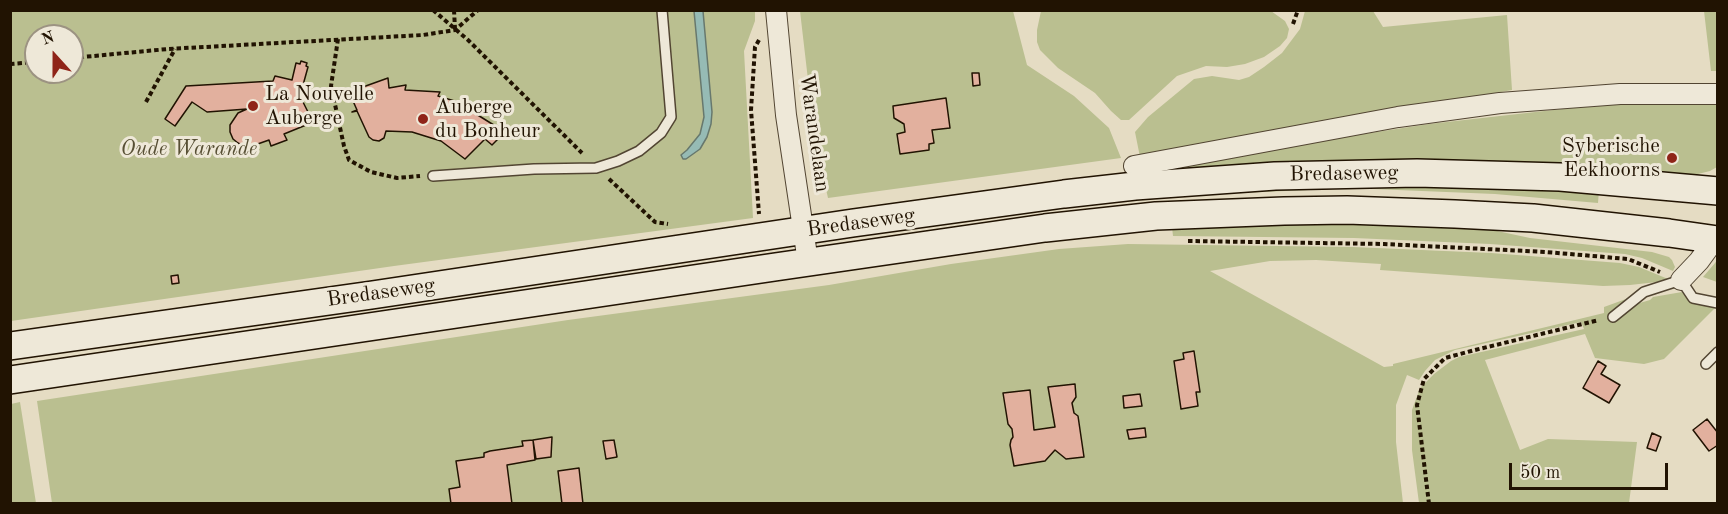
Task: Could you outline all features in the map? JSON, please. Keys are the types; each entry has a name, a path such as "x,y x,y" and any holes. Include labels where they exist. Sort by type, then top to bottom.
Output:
{"main road":[{"name":"Bredaseweg","path":"10,345 1064,194 1136,186 1275,176 1417,173 1560,177 1718,191"},
{"name":"Bredaseweg","path":"10,380 808,262 1104,221 1202,214 1347,210 1533,218 1716,240"},
{"path":"160,324 175,329 183,337 177,348 161,358"}],"street":[{"name":"Warandelaan","path":"776,10 786,115 808,262"},
{"name":"Bredaseweg","path":"1134,166 1398,117 1500,103 1620,94 1718,94"},
{"path":"1681,279 1716,240"}],"lane":[{"path":"433,176 534,169 596,168 639,151 661,133 671,117 662,10"},
{"path":"1613,317 1644,292 1681,279 1693,298 1718,303"},
{"path":"1706,364 1718,352"}],"path":[{"path":"433,10 468,40 596,168 655,222 665,225 677,223"},
{"path":"454,10 455,30"},
{"path":"84,57 176,49 423,35 455,30 478,10"},
{"path":"1293,24 1298,10"},
{"path":"759,213 751,110 755,47 760,38"},
{"path":"338,39 332,86 349,160 371,172 397,178 433,176"},
{"path":"146,102 176,49"},
{"path":"1182,241 1384,244 1546,252 1628,259 1681,279"},
{"path":"1429,504 1417,405 1424,379 1445,358 1613,317"}],"green space":[{"name":"Oude Warande","path":"10,11 755,11 755,21 744,51 753,218 394,266 11,321"},
{"path":"800,11 1013,11 1027,65 1074,96 1109,128 1121,158 828,198 815,140"},
{"path":"1041,11 1271,11 1285,21 1289,29 1287,38 1280,46 1264,57 1245,64 1227,67 1206,66 1177,76 1129,120 1121,120 1095,93 1058,68 1040,50 1037,30"},
{"path":"1305,11 1373,11 1383,27 1507,15 1512,90 1140,157 1135,132 1148,117 1194,79 1212,76 1239,80 1249,77 1264,67 1282,53 1300,29"},
{"path":"1704,11 1717,11 1717,71 1711,71"},
{"path":"1642,100 1717,101 1717,167 1690,176 1138,174 1429,124"},
{"path":"1358,183 1599,190 1598,203 1495,194 1373,189 1191,195"},
{"path":"1349,221 1469,225 1530,238 1652,252 1669,257 1675,267 1673,271 1642,258 1625,254 1490,244 1354,238 1173,236 1172,227"},
{"path":"1128,244 1353,247 1491,253 1620,263 1639,267 1668,279 1630,285 1603,286 1380,270 1381,264 1316,260 1270,261 1210,271 1384,367 1604,313 1604,307 1626,299 1612,311 1650,300 1653,297 1682,292 1697,305 1717,306 1664,359 1644,364 1595,358 1585,334 1485,360 1520,450 1548,439 1637,442 1629,503 1419,503 1412,450 1412,410 1420,388 1434,374 1459,357 1584,329 1581,322 1455,350 1435,360 1419,380 1407,375 1396,405 1396,442 1403,503 52,503 37,401 568,320 829,285 951,264 1059,249"},
{"path":"1717,260 1717,282 1703,277 1715,263"},
{"path":"20,402 36,503 11,503 11,404"}],"water":[{"path":"694,11 703,11 712,112 707,137 700,149 683,159 681,155 700,134 704,117"}],"building":[{"name":"La Nouvelle Auberge","path":"301,61 307,63 308,67 300,96 311,123 284,134 287,140 271,146 269,140 252,146 238,143 233,139 230,125 238,113 247,109 207,112 192,102 175,126 165,119 186,86 273,81 275,76 292,80 296,63 300,64"},
{"path":"972,73 979,73 980,85 973,86"},
{"name":"Auberge du Bonheur","path":"388,78 389,88 406,85 405,90 440,92 438,96 471,106 468,109 497,127 493,130 500,137 492,145 485,139 465,159 441,141 412,132 386,131 384,138 379,141 373,140 369,137 357,111 352,112 357,110 349,92"},
{"path":"946,98 950,128 932,130 934,143 929,144 929,150 900,154 897,134 905,132 904,124 894,118 893,106"},
{"path":"178,275 179,283 172,284 171,276"},
{"path":"1194,351 1200,392 1196,392 1198,406 1181,409 1174,361 1184,359 1183,353"},
{"path":"1598,361 1606,366 1601,374 1620,385 1609,403 1583,388"},
{"path":"1075,384 1076,397 1072,403 1074,413 1078,416 1084,457 1066,459 1055,450 1045,461 1014,466 1010,445 1013,437 1012,429 1008,424 1003,393 1030,390 1034,430 1055,427 1048,387"},
{"path":"1140,394 1142,406 1124,408 1123,396"},
{"path":"1707,419 1718,433 1718,445 1709,451 1693,430"},
{"path":"1145,428 1146,437 1129,439 1127,430"},
{"path":"1652,433 1661,437 1656,451 1647,448"},
{"path":"552,437 551,457 536,459 533,440"},
{"path":"533,440 535,460 507,465 512,504 451,504 449,489 460,487 456,461 484,457 484,453 523,446 522,441"},
{"path":"614,440 617,457 606,459 603,441"},
{"path":"579,468 583,504 562,504 558,471"}],"place":[{"name":"La Nouvelle Auberge","path":"253,106"},
{"name":"Auberge du Bonheur","path":"423,119"},
{"name":"Syberische Eekhoorns","path":"1672,158"}]}
